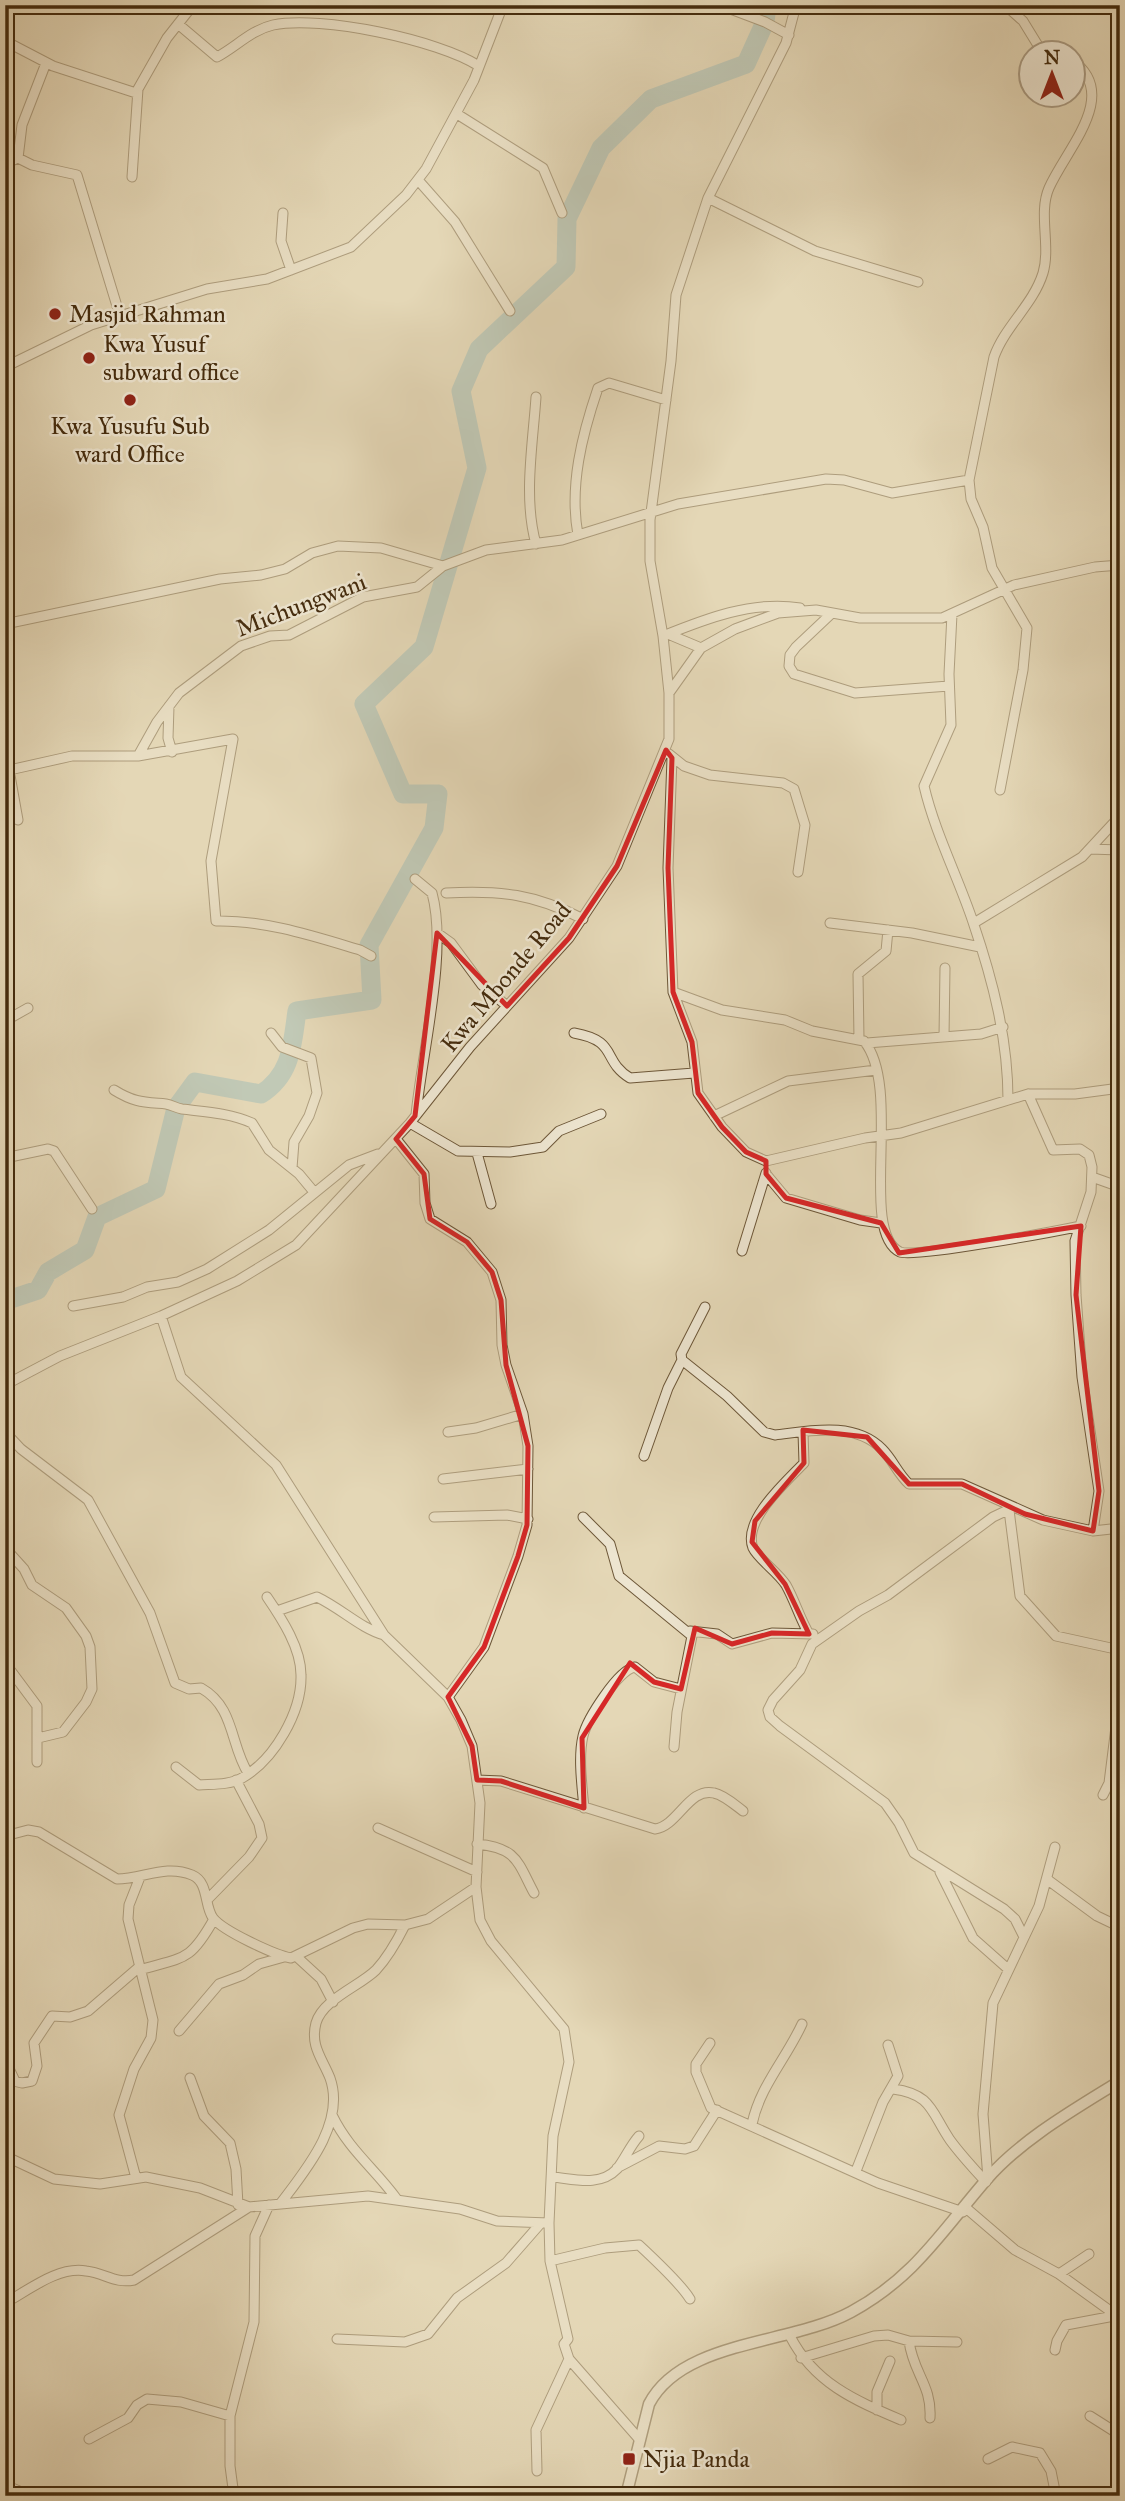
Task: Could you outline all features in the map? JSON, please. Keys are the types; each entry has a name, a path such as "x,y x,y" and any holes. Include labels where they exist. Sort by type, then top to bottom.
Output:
{"street":[{"path":"132,177 136,93 155,56 193,5"},
{"path":"5,367 70,334 120,316 194,292 250,283 351,247 406,195 418,180 457,114 503,5"},
{"path":"720,5 765,22 789,36"},
{"name":"Kwa Mbonde Road","path":"5,1385 60,1356 161,1316 237,1281 296,1245 413,1120 583,919 617,866 652,776 669,754 666,635 650,561 651,510 666,400 676,295 708,198 789,36 796,5"},
{"path":"1005,5 1023,21 1033,38"},
{"path":"178,24 217,57 233,44 270,26 303,23 407,39 448,51 478,65"},
{"path":"5,41 46,63 136,93"},
{"path":"18,158 22,125 46,63"},
{"path":"1000,790 1023,670 1027,631 992,568 983,527 971,499 969,480 997,348 1026,309 1043,273 1046,197 1091,105 1093,85 1086,76"},
{"path":"457,114 543,168 562,212"},
{"path":"5,164 18,158"},
{"path":"18,158 32,165 77,176 120,316"},
{"path":"418,180 455,222 510,311"},
{"path":"708,198 815,251 918,282"},
{"path":"283,213 281,241 291,270"},
{"path":"578,536 574,510 581,443 598,388 610,383 666,400"},
{"path":"536,397 531,476 532,530 536,544"},
{"name":"Michungwani","path":"138,756 178,693 241,646 270,636 289,635 363,597 417,587 443,566 486,550 578,536 651,510 832,478 892,493 969,480"},
{"path":"5,624 220,579 278,571 312,553 338,547 381,548 443,566"},
{"path":"666,635 713,617 775,605 860,618 929,618 952,614 1002,590 1095,567 1120,565"},
{"path":"669,693 701,648 754,621 778,613 816,610"},
{"path":"832,613 790,654 789,666 794,674 855,693 949,686"},
{"path":"952,614 949,686 951,725 924,786 974,923 1003,1027 1008,1100"},
{"path":"666,635 701,648"},
{"path":"169,706 168,738 172,752"},
{"path":"18,820 7,770 72,756 138,756 172,752 225,738 233,739 211,861 216,920 241,920 281,927 360,950 371,956"},
{"path":"669,754 694,771 783,783 794,789 805,825 798,872"},
{"path":"669,754 668,868 673,992 692,1042 698,1093 714,1116 746,1152 766,1161 865,1138 884,1138 1028,1094 1075,1094 1120,1088"},
{"path":"974,923 1090,849 1120,816"},
{"path":"1090,849 1120,850"},
{"path":"415,879 432,893 437,933 434,985 413,1120 458,1151 477,1153 543,1147 559,1131 601,1114"},
{"path":"446,893 515,893 553,904 583,919"},
{"path":"830,923 888,930 980,947"},
{"path":"888,930 886,951 858,974 862,1041 876,1070 881,1089 884,1138 879,1158 881,1223 897,1250 902,1253 1010,1239 1081,1226"},
{"path":"437,933 451,943 482,985 507,1006"},
{"path":"944,1037 945,968"},
{"path":"673,992 722,1010 760,1014 812,1031 862,1041 981,1034 1003,1027"},
{"path":"5,1021 28,1008"},
{"path":"271,1033 282,1047 311,1058 316,1072 314,1105 293,1142 292,1168"},
{"path":"574,1033 599,1039 606,1044 621,1072 630,1078 694,1073"},
{"path":"714,1116 788,1081 876,1070"},
{"path":"114,1090 129,1099 150,1105 169,1104 176,1108 239,1117 252,1123 269,1150 292,1168 314,1192"},
{"path":"1028,1094 1053,1150 1080,1149 1088,1155 1092,1177 1091,1192 1075,1241 1082,1377 1099,1491 1093,1531"},
{"path":"396,1139 424,1174 425,1203 430,1219 467,1242 492,1272 501,1300 502,1345 506,1365 523,1414 528,1446 528,1519 518,1556 484,1647 448,1697"},
{"path":"5,1158 48,1149 54,1151 92,1209"},
{"path":"73,1307 123,1297 147,1287 178,1282 206,1269 269,1230 349,1165 383,1152"},
{"path":"477,1153 491,1204"},
{"path":"742,1251 766,1174 766,1161"},
{"path":"766,1174 786,1198 860,1220 881,1223"},
{"path":"1092,1177 1120,1187"},
{"path":"644,1456 668,1388 682,1360 681,1354 705,1307"},
{"path":"161,1316 181,1377 202,1399 233,1422 276,1465 384,1635 448,1697 472,1746 480,1802 476,1887 480,1920 491,1941 564,2029 569,2062 553,2136 553,2177 545,2223 550,2261 565,2316 568,2339 564,2344 569,2359 640,2440"},
{"path":"682,1360 727,1396 764,1432 775,1435 847,1431 867,1437 881,1448 909,1484 962,1484 1011,1509 1043,1520 1093,1531 1120,1528"},
{"path":"448,1432 477,1428 523,1414"},
{"path":"5,1432 21,1448 88,1500 150,1613 165,1664 175,1683 189,1689 201,1688 215,1700 229,1718 248,1773"},
{"path":"803,1432 804,1463 786,1479 755,1521 752,1542 754,1551 785,1584 809,1634"},
{"path":"443,1479 528,1469"},
{"path":"1011,1509 970,1533 888,1595 825,1634 813,1644 800,1670 773,1700 768,1710 770,1717 885,1803 900,1823 914,1853 940,1872 1004,1909 1016,1919 1024,1937"},
{"path":"1011,1509 1017,1586 1029,1607 1056,1636 1120,1650"},
{"path":"434,1517 507,1515 528,1519"},
{"path":"583,1517 610,1544 619,1576 690,1631 717,1634 732,1644 772,1633 825,1634"},
{"path":"5,1548 24,1569 32,1585 66,1608 86,1636 90,1647 92,1689 86,1702 62,1732 38,1738"},
{"path":"176,1767 200,1785 236,1780 248,1773 277,1745 300,1693 302,1673 296,1651 277,1611 267,1597"},
{"path":"277,1611 317,1597 354,1617 365,1630 384,1635"},
{"path":"674,1747 681,1689 693,1642 690,1631"},
{"path":"5,1664 37,1706 37,1762"},
{"path":"584,1808 582,1738 608,1692 624,1672 635,1667 654,1682 681,1689"},
{"path":"1103,1795 1109,1783 1120,1695"},
{"path":"207,1900 249,1857 262,1838 259,1824 236,1780"},
{"path":"477,1780 501,1781 655,1829 670,1825 686,1804 709,1793 716,1793 743,1811"},
{"path":"378,1828 477,1872"},
{"path":"5,1836 28,1830 39,1832 117,1879 140,1877 165,1870 192,1875 200,1882 214,1919 284,1957"},
{"path":"477,1844 497,1846 514,1856 534,1893"},
{"path":"987,2180 983,2114 993,2003 1048,1880 1055,1847"},
{"path":"940,1872 972,1938 1008,1969"},
{"path":"136,2178 119,2115 130,2078 151,2038 153,2020 128,1919 129,1905 140,1877"},
{"path":"1048,1880 1097,1916 1120,1927"},
{"path":"179,2031 219,1984 243,1975 259,1964 284,1957 297,1957 353,1928 368,1924 405,1925 428,1919 476,1887"},
{"path":"5,2060 10,2080 32,2081 36,2075 34,2043 52,2016 70,2017 89,2011 139,1969 188,1956 199,1946 214,1919"},
{"path":"396,2198 344,2140 332,2115 330,2078 314,2045 316,2022 333,2002 377,1969 393,1951 405,1925"},
{"path":"297,1957 321,1979 333,2002"},
{"path":"752,2124 761,2094 782,2063 802,2024"},
{"path":"710,2043 696,2064 696,2072 705,2090 707,2103 717,2110 878,2183 964,2210 1016,2250 1059,2274 1117,2317"},
{"path":"856,2171 883,2102 893,2089 898,2076 888,2045"},
{"path":"190,2078 204,2116 230,2143 234,2154 238,2205"},
{"path":"626,2496 649,2404 655,2392 673,2373 713,2354 790,2336 849,2313 891,2288 940,2240 987,2180 1039,2135 1120,2081"},
{"path":"893,2089 910,2091 929,2103 959,2152 987,2180"},
{"path":"553,2177 591,2181 605,2178 617,2168 659,2146 685,2149 694,2146 717,2110"},
{"path":"280,2204 320,2146 332,2115"},
{"path":"617,2168 639,2136"},
{"path":"5,2156 54,2179 79,2184 100,2184 136,2178 171,2180 249,2207 342,2197 396,2198 460,2209 497,2221 545,2223"},
{"path":"234,2496 230,2466 230,2416 254,2322 255,2236 269,2205"},
{"path":"5,2303 63,2272 77,2269 91,2271 113,2281 134,2280 249,2207"},
{"path":"337,2339 405,2342 428,2334 457,2298 506,2263 545,2223"},
{"path":"550,2261 605,2248 639,2245 667,2275 681,2284 690,2299"},
{"path":"1059,2274 1089,2254"},
{"path":"1055,2350 1066,2325 1117,2317"},
{"path":"801,2358 874,2336 888,2335 909,2341 957,2342"},
{"path":"790,2336 801,2358 858,2403 901,2420"},
{"path":"909,2341 914,2366 930,2396 930,2418"},
{"path":"537,2471 536,2430 569,2359"},
{"path":"877,2410 877,2392 890,2361"},
{"path":"89,2439 128,2418 137,2405 147,2399 181,2402 230,2416"},
{"path":"1090,2416 1120,2435"},
{"path":"988,2459 1012,2447 1040,2453 1051,2471 1056,2496"},
{"path":"5,2484 31,2496"}],"highlighted area":[{"path":"666,750 672,758 668,868 673,992 692,1042 698,1093 722,1127 746,1152 766,1161 766,1174 786,1198 881,1223 899,1253 1081,1226 1076,1295 1099,1491 1093,1531 1025,1514 962,1484 909,1484 867,1437 803,1430 804,1463 755,1521 752,1542 785,1584 809,1634 772,1633 732,1644 695,1628 681,1689 654,1682 630,1663 582,1738 584,1808 501,1781 477,1780 472,1746 448,1697 484,1647 518,1556 527,1525 528,1446 506,1365 501,1300 492,1272 467,1242 430,1219 424,1174 396,1139 415,1116 437,933 507,1006 569,938 617,866"}],"waterway":[{"path":"5,1297 11,1299 38,1290 48,1272 85,1250 97,1217 156,1189 176,1108 195,1082 261,1094 285,1068 292,1047 297,1011 372,1000 369,945 434,828 438,794 403,794 364,704 424,647 477,468 461,391 479,349 566,267 567,219 601,148 651,99 746,64 765,22 767,5"}],"place":[{"name":"Masjid Rahman","path":"55,314"},
{"name":"Kwa Yusuf subward office","path":"89,358"},
{"name":"Kwa Yusufu Sub ward Office","path":"130,400"},
{"name":"Njia Panda","path":"629,2459"}]}
